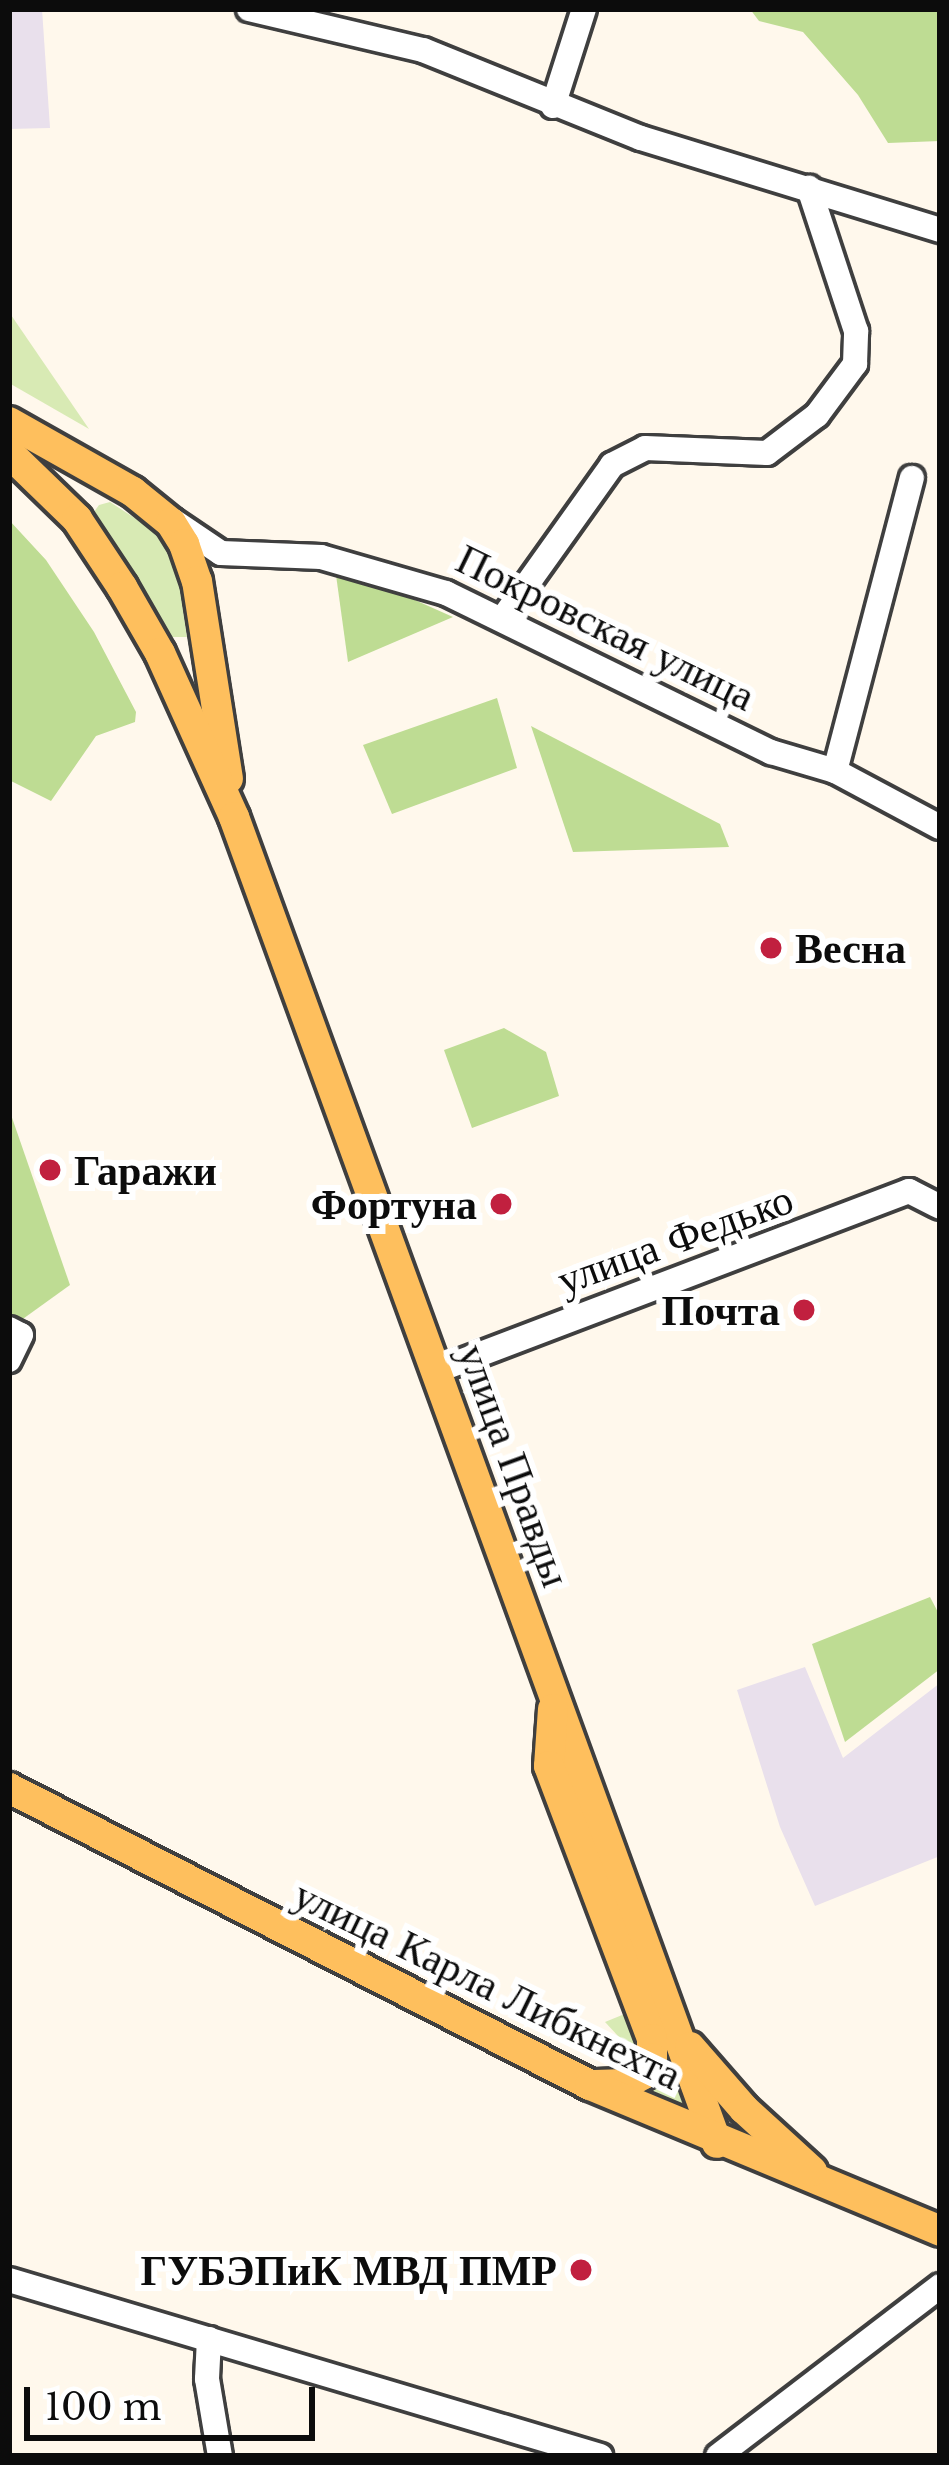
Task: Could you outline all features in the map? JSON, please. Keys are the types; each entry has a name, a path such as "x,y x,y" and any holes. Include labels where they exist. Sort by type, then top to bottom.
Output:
{"main road":[{"path":"9,422 153,507"},
{"path":"9,453 76,519 85,494 111,479"},
{"name":"улица Правды","path":"153,507 184,544 197,581 234,817"},
{"name":"улица Правды","path":"76,519 160,653 234,817 717,2143"},
{"path":"160,653 179,659 194,654 206,639"},
{"path":"554,1696 549,1766 652,2039 652,2058 644,2074 626,2084 590,2086"},
{"name":"улица Карла Либкнехта","path":"9,1788 590,2086 717,2143 940,2231"},
{"path":"675,2029 744,2109 832,2188"}],"street":[{"path":"249,9 423,50 553,106 940,230"},
{"path":"553,106 584,9"},
{"path":"503,618 612,464 645,448 767,453 817,415 855,364 856,331 809,188"},
{"path":"835,771 912,478"},
{"path":"153,507 221,553 197,581"},
{"name":"Покровская улица","path":"221,553 320,557 415,582 503,618 771,752 835,771 940,827"},
{"name":"улица Федько","path":"436,1371 909,1191 940,1207"},
{"path":"9,1329 21,1335 9,1360"},
{"path":"9,2280 600,2456"},
{"path":"718,2456 940,2286"},
{"path":"208,2339 207,2379 220,2456"}],"shaded area":[{"path":"9,9 42,9 50,128 9,129"},
{"path":"805,1667 843,1758 940,1683 940,1856 815,1906 780,1827 737,1690"}],"green space":[{"path":"750,9 940,9 940,141 888,143 858,95 803,32 759,21"},
{"path":"9,312 89,429 9,383"},
{"path":"110,502 150,528 168,550 178,576 187,637 166,637 91,516 99,505"},
{"path":"9,520 46,560 94,632 136,712 135,722 96,736 51,801 9,780"},
{"path":"336,575 397,592 453,617 348,662"},
{"path":"497,698 517,768 392,814 363,745"},
{"path":"531,726 720,824 729,847 573,852"},
{"path":"504,1028 546,1052 559,1096 472,1128 444,1050"},
{"path":"9,1109 70,1285 20,1321 9,1315"},
{"path":"930,1597 940,1616 940,1669 845,1742 812,1644"},
{"path":"627,2013 640,2042 631,2050 605,2022"},
{"path":"600,2028 625,2054 617,2064 588,2050"},
{"path":"665,2054 684,2107 647,2088"}],"place":[{"name":"Весна","path":"771,948"},
{"name":"Гаражи","path":"50,1170"},
{"name":"Фортуна","path":"501,1204"},
{"name":"Почта","path":"804,1310"},
{"name":"ГУБЭПиК МВД ПМР","path":"581,2270"}]}
